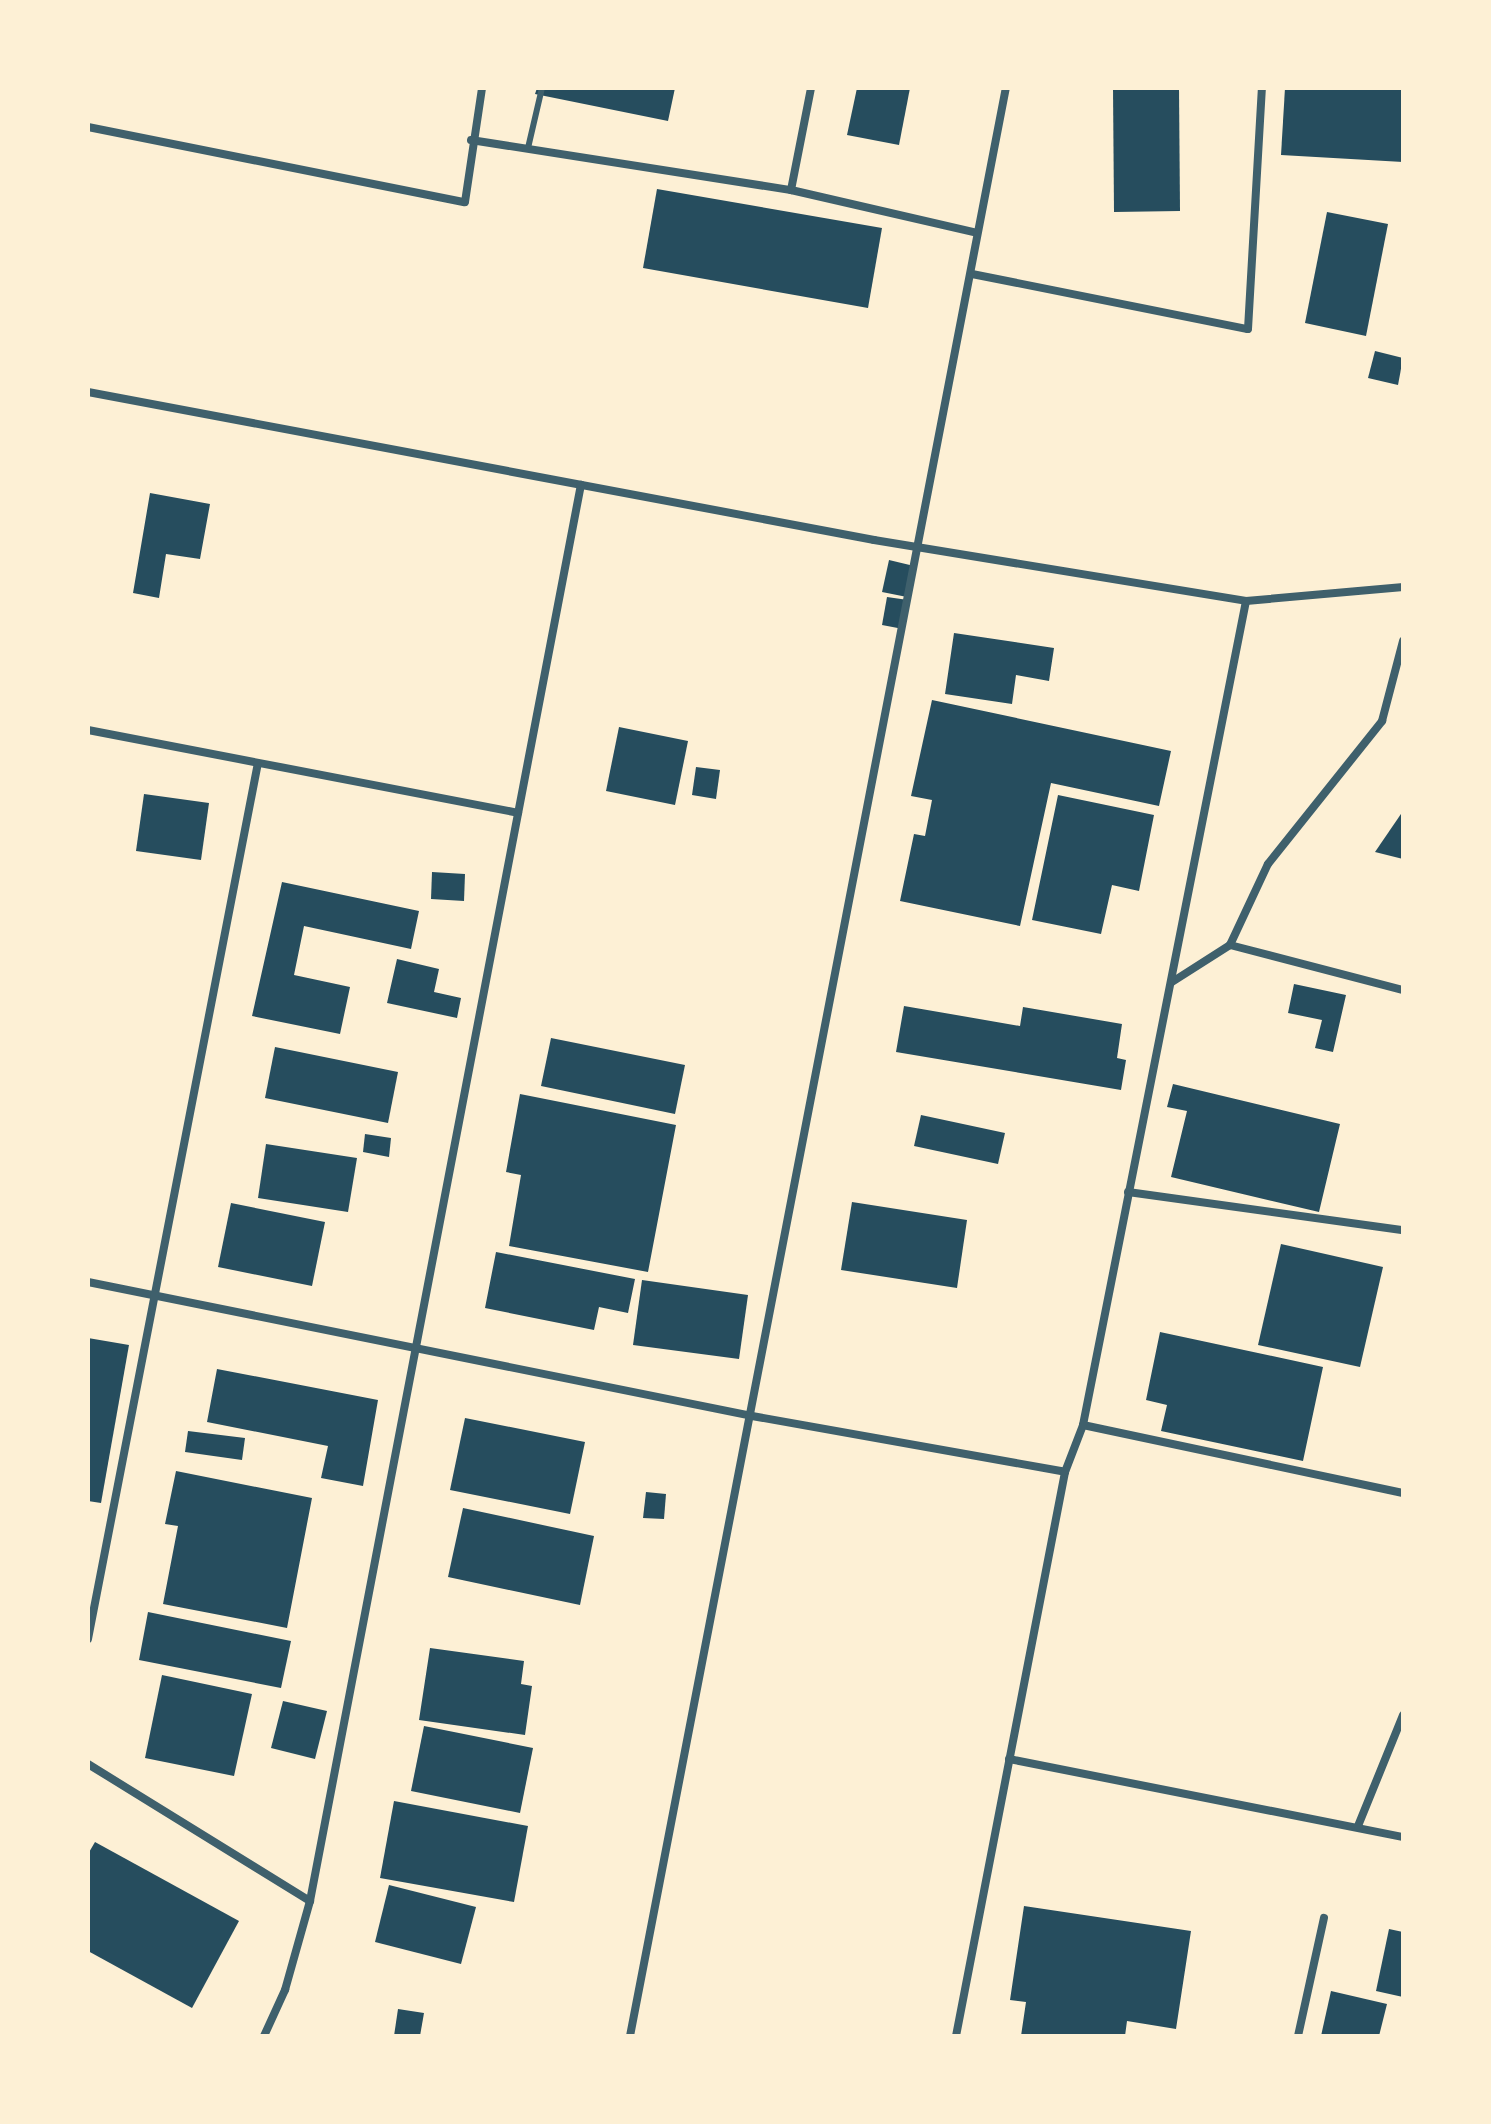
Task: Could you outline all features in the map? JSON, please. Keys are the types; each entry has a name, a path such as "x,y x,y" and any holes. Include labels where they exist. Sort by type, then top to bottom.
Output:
{"street":[{"path":"88,127 465,202 471,140 482,88"},
{"path":"791,190 811,88"},
{"path":"630,2036 1006,88"},
{"path":"972,274 1248,329 1262,88"},
{"path":"471,140 791,190 977,233"},
{"path":"88,392 919,547 1246,601 1403,587"},
{"path":"264,2036 285,1990 310,1901 581,485"},
{"path":"956,2036 1065,1472 1083,1425 1246,601"},
{"path":"1172,982 1230,945 1268,864 1382,721 1403,641"},
{"path":"88,730 518,813"},
{"path":"88,1639 258,763"},
{"path":"1230,945 1403,990"},
{"path":"1128,1192 1403,1230"},
{"path":"88,1282 752,1416 1065,1472"},
{"path":"1083,1425 1403,1493"},
{"path":"1358,1826 1403,1715"},
{"path":"1009,1759 1403,1837"},
{"path":"88,1764 310,1901"},
{"path":"1298,2036 1324,1918"}],"lane":[{"path":"528,148 542,88"}],"building":[{"path":"537,88 675,88 668,121 535,94"},
{"path":"857,88 910,88 899,145 847,135"},
{"path":"1113,88 1179,88 1180,211 1114,212"},
{"path":"1285,88 1403,88 1403,162 1281,155"},
{"path":"657,189 882,228 868,308 643,268"},
{"path":"1327,212 1388,224 1366,336 1305,323"},
{"path":"1375,351 1403,358 1398,385 1368,378"},
{"path":"150,493 210,504 200,559 166,554 159,598 133,593"},
{"path":"889,560 914,566 907,597 882,592"},
{"path":"887,597 908,600 903,629 882,625"},
{"path":"954,633 1054,648 1049,681 1016,675 1012,704 945,694"},
{"path":"932,700 1171,751 1159,806 1051,783 1020,926 900,901 914,834 925,836 932,800 911,796"},
{"path":"619,727 688,741 675,805 606,791"},
{"path":"696,767 720,770 716,799 692,795"},
{"path":"144,794 209,803 201,860 136,851"},
{"path":"1058,795 1154,815 1139,891 1112,885 1101,934 1032,920"},
{"path":"1403,811 1403,859 1375,852"},
{"path":"432,872 465,874 464,901 431,899"},
{"path":"282,882 419,911 411,949 304,926 294,975 350,987 340,1034 252,1016"},
{"path":"397,959 439,969 434,992 461,998 457,1018 387,1003"},
{"path":"1294,984 1346,995 1333,1052 1315,1048 1322,1020 1288,1013"},
{"path":"904,1006 1020,1026 1023,1007 1122,1024 1117,1058 1126,1060 1121,1090 896,1052"},
{"path":"551,1038 685,1065 675,1114 541,1086"},
{"path":"275,1047 398,1072 388,1123 265,1098"},
{"path":"1173,1084 1340,1124 1319,1212 1171,1177 1187,1111 1167,1107"},
{"path":"520,1094 676,1125 648,1272 509,1246 521,1175 506,1172"},
{"path":"921,1115 1005,1133 998,1164 914,1146"},
{"path":"365,1134 391,1138 389,1157 363,1152"},
{"path":"266,1144 357,1158 348,1212 258,1198"},
{"path":"852,1202 967,1220 957,1288 841,1270"},
{"path":"231,1203 325,1222 312,1286 218,1267"},
{"path":"1281,1244 1383,1267 1360,1367 1258,1345"},
{"path":"496,1252 635,1279 628,1313 599,1307 594,1330 485,1308"},
{"path":"642,1280 748,1295 739,1359 633,1345"},
{"path":"1160,1332 1323,1367 1303,1461 1161,1431 1167,1405 1146,1400"},
{"path":"88,1338 129,1345 101,1503 88,1501"},
{"path":"217,1369 378,1400 363,1486 321,1478 328,1446 207,1422"},
{"path":"465,1418 585,1442 570,1514 450,1490"},
{"path":"188,1431 245,1438 242,1460 185,1452"},
{"path":"176,1471 312,1498 287,1628 163,1604 178,1526 165,1524"},
{"path":"646,1492 666,1494 664,1519 643,1518"},
{"path":"463,1508 594,1536 580,1605 448,1577"},
{"path":"148,1612 291,1641 281,1688 139,1660"},
{"path":"430,1648 524,1661 521,1684 532,1686 525,1735 419,1720"},
{"path":"162,1675 252,1694 234,1776 145,1758"},
{"path":"283,1701 327,1711 315,1759 271,1748"},
{"path":"424,1726 533,1748 520,1813 411,1791"},
{"path":"394,1801 528,1826 514,1902 380,1878"},
{"path":"95,1842 239,1921 192,2008 88,1951 88,1854"},
{"path":"389,1885 476,1907 461,1964 375,1942"},
{"path":"1024,1906 1191,1931 1176,2029 1127,2021 1125,2036 1021,2036 1026,2002 1010,2000"},
{"path":"1389,1929 1403,1932 1403,1997 1376,1991"},
{"path":"1331,1991 1387,2004 1379,2036 1321,2036"},
{"path":"398,2009 424,2013 420,2036 394,2036"}]}
